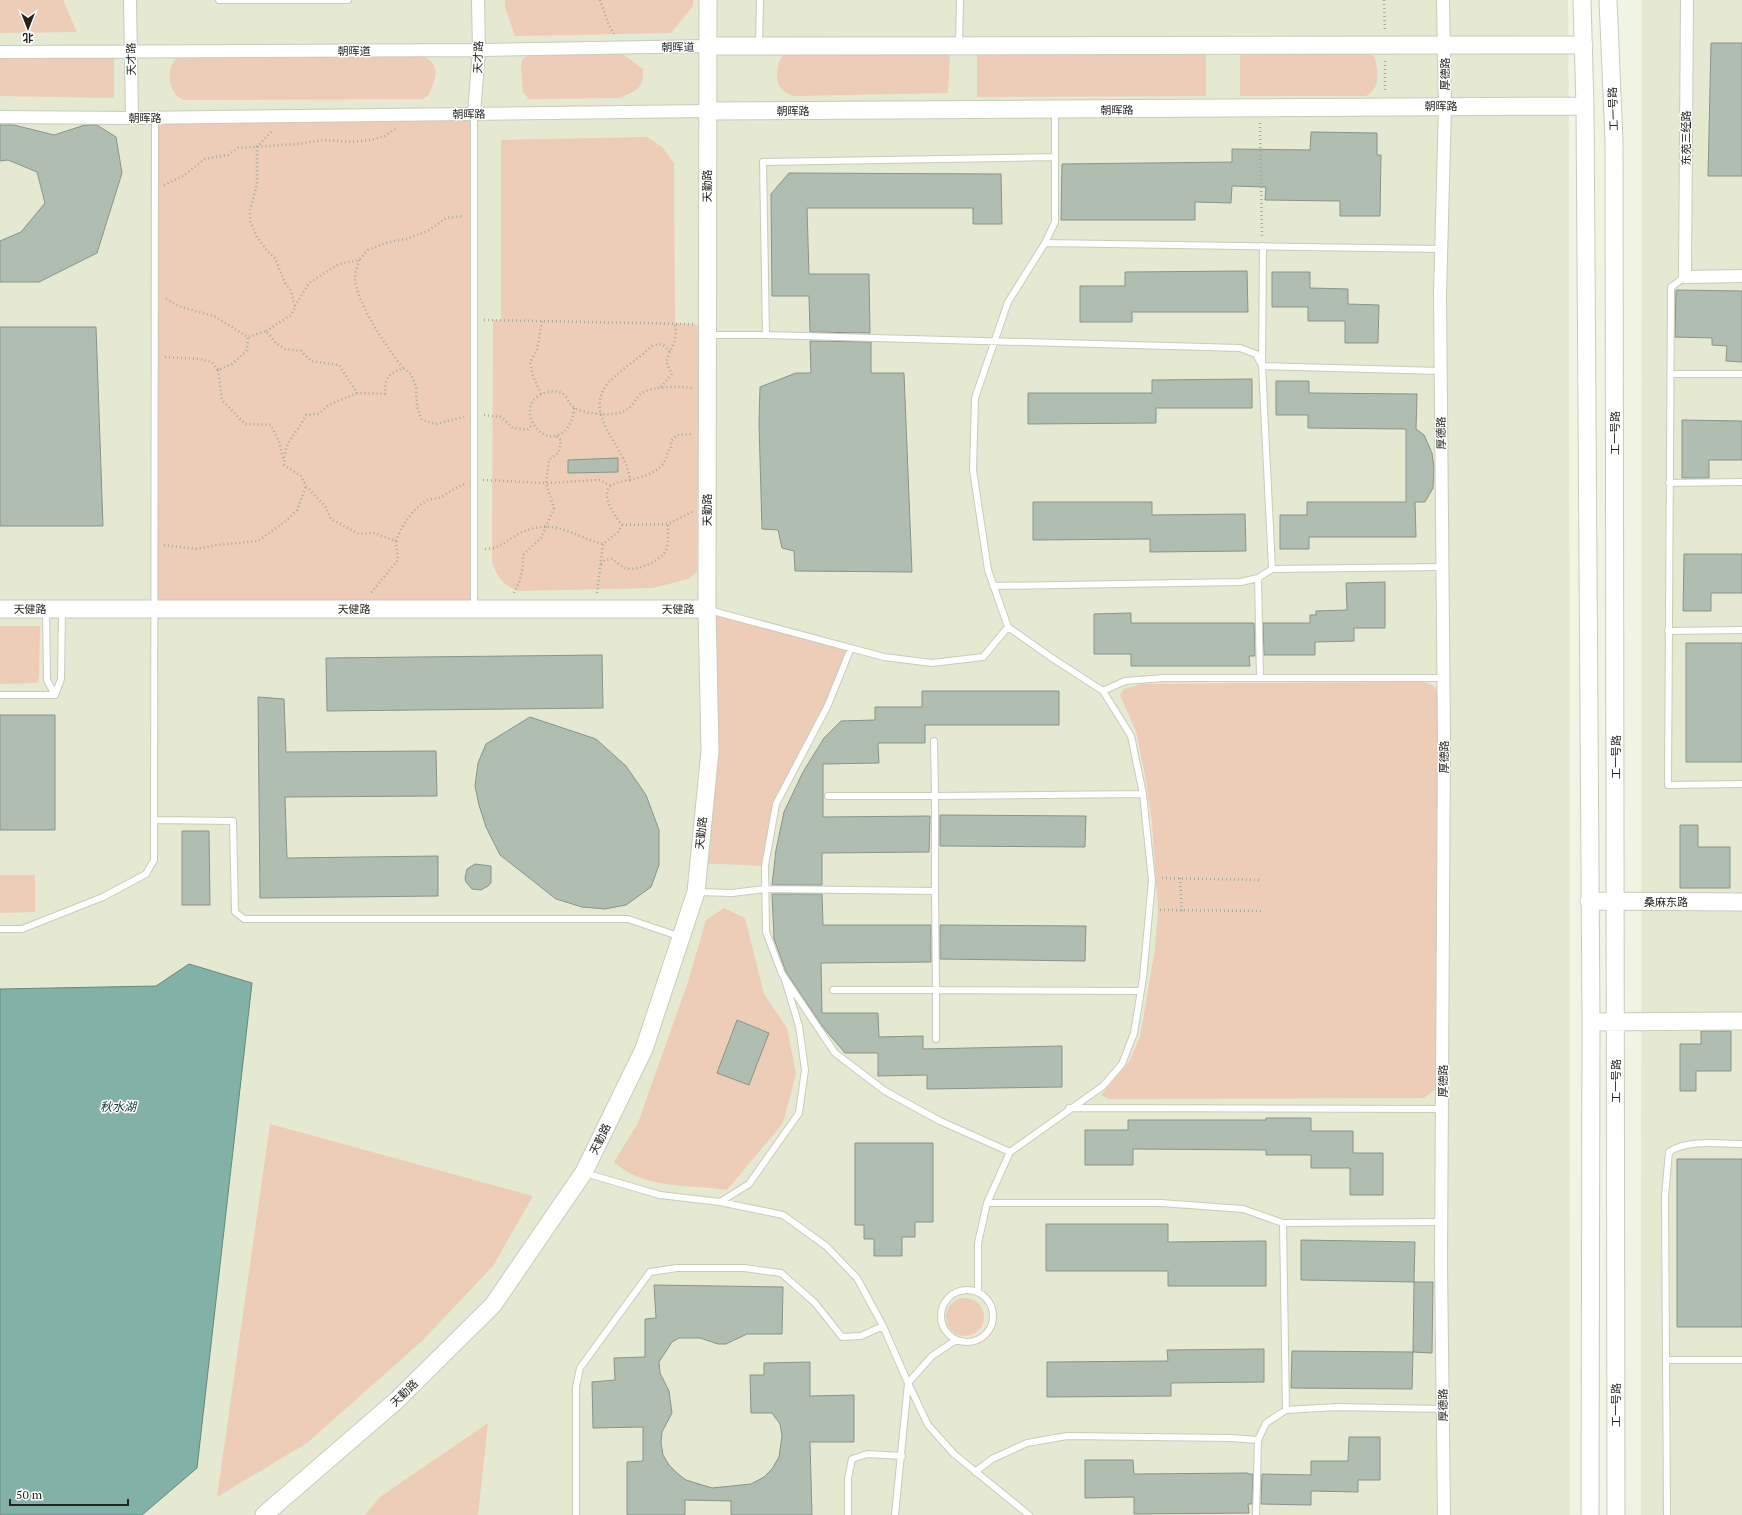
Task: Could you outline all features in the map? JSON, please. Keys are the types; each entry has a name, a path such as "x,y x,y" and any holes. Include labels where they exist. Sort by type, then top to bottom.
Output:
{"street":[{"name":"天才路","path":"130,0 132,118"},
{"name":"天才路","path":"474,114 479,50 478,0"},
{"name":"天勤路","path":"264,1515 397,1400 492,1305 584,1172 644,1049 696,892 710,751 707,609 708,0"},
{"name":"厚德路","path":"1444,0 1445,106 1441,249 1444,678 1442,1109 1444,1515"},
{"path":"1582,0 1585,106 1589,902 1591,1022 1590,1515"},
{"name":"工一号路","path":"1608,0 1614,142 1616,1515"},
{"name":"东苑三经路","path":"1685,277 1688,0"},
{"path":"708,46 959,47 1445,44 1584,45"},
{"name":"朝晖道","path":"0,52 131,53 479,50 708,46"},
{"name":"朝晖路","path":"0,117 155,118 707,111 1055,111 1445,106 1585,106"},
{"path":"1685,277 1742,276"},
{"name":"天健路","path":"0,609 707,609"},
{"name":"桑麻东路","path":"1589,902 1742,902"},
{"path":"1591,1022 1742,1021"}],"lane":[{"path":"219,0 348,0"},
{"path":"759,47 760,0"},
{"path":"959,47 960,0"},
{"path":"978,1292 978,1243 987,1203 1010,1152 1069,1108 1103,1086 1122,1064 1134,1033 1141,991 1150,910 1152,879 1143,794 1131,736 1103,691 1008,627 988,570 974,470 975,398 1008,302 1045,243 1055,222 1055,111"},
{"path":"474,114 474,609"},
{"path":"0,929 22,930 103,897 146,874 154,860 155,118"},
{"path":"766,335 763,162 1056,157"},
{"path":"1045,243 1441,249"},
{"path":"1263,246 1262,366 1272,569"},
{"path":"1685,277 1671,287 1668,785 1742,784"},
{"path":"707,330 766,335 1240,348 1256,354 1262,366"},
{"path":"1262,366 1441,371"},
{"path":"1670,374 1742,374"},
{"path":"1669,482 1742,482"},
{"path":"994,586 1241,582 1258,578 1272,569 1443,567"},
{"path":"1258,578 1260,678"},
{"path":"707,609 884,657 932,664 983,657 1008,627"},
{"path":"54,610 61,679 55,695"},
{"path":"54,610 47,680 55,695"},
{"path":"1668,631 1742,630"},
{"path":"720,1202 749,1184 799,1113 805,1070 799,1026 766,932 765,866 776,804 828,705 851,648"},
{"path":"1103,691 1125,681 1164,678 1444,678"},
{"path":"0,695 55,695"},
{"path":"934,741 936,1039"},
{"path":"828,796 1143,794"},
{"path":"154,820 233,822 235,912 244,919 628,919 681,937"},
{"path":"696,892 732,893 765,889 935,891"},
{"path":"782,974 835,1053 885,1091 940,1121 1010,1152"},
{"path":"833,990 1141,991"},
{"path":"1069,1108 1442,1109"},
{"path":"1667,1515 1665,1196 1669,1152 1676,1147 1691,1144 1742,1144"},
{"path":"584,1172 660,1195 720,1202 783,1215 826,1246 857,1278 883,1326 928,1424 954,1454 1029,1515"},
{"path":"987,1203 1161,1203 1243,1209 1283,1223 1442,1222"},
{"path":"1283,1223 1286,1410"},
{"path":"576,1515 576,1387 580,1368 650,1272 677,1268 744,1268 781,1273 815,1303 842,1338 861,1336 883,1326"},
{"path":"963,1290 978,1292 989,1301 993,1316 989,1330 978,1340 971,1342 956,1340 950,1336 942,1323 942,1308 945,1302 956,1292 963,1290"},
{"path":"895,1515 908,1383 932,1356 956,1340"},
{"path":"1667,1360 1742,1360"},
{"path":"1256,1515 1258,1440 1266,1424 1286,1410 1337,1407 1443,1409"},
{"path":"975,1472 992,1459 1027,1443 1067,1436 1231,1438 1258,1440"},
{"path":"848,1515 848,1479 852,1459 867,1454 902,1456"}],"path":[{"path":"600,0 609,25 623,48"},
{"path":"1260,108 1263,246"},
{"path":"289,116 276,126 257,147 257,184 250,210 250,221 257,237 268,252 275,258 285,283 291,291 295,306"},
{"path":"155,188 173,182 205,159 228,155 238,148 324,140 351,142 371,140 385,136 397,128"},
{"path":"474,215 446,218 428,231 406,239 385,243 368,250 359,260 355,278 365,313 374,324 390,352 403,368 411,374 416,388 417,407 422,420 436,424 474,414 501,417 513,428 522,430 527,430 533,424"},
{"path":"248,337 266,331 291,315 309,283 339,264 359,260"},
{"path":"155,294 181,307 214,316 248,337"},
{"path":"474,320 675,324 707,330"},
{"path":"541,394 533,376 530,362 537,350 542,321"},
{"path":"661,388 672,374 666,362 674,346 677,330 675,324"},
{"path":"266,331 275,342 285,349 301,351 311,361 339,365 357,393"},
{"path":"218,370 232,364 247,350 248,337"},
{"path":"630,480 629,472 598,408 599,401 610,381 652,346 660,344 665,346 670,352"},
{"path":"155,357 200,359 212,362 218,370 222,400 245,424 271,425 279,441 284,465 301,476 306,486 325,506 331,519 359,534 374,533 396,541"},
{"path":"284,465 286,445 299,429 306,415 318,414 329,405 357,393 386,394 385,381 390,374 403,368"},
{"path":"574,408 601,414 617,414 626,410 642,393 661,388 687,387 707,391"},
{"path":"560,392 564,394 574,408 573,420 569,428 556,436 547,436 538,432 530,417 532,402 541,394 560,392"},
{"path":"622,525 609,507 608,491 611,486 647,475 663,465 667,457 667,452 671,448 670,441 677,435 707,436"},
{"path":"508,609 520,582 523,569 523,556 541,538 544,527 554,508 546,483 549,460 559,452 561,440 556,436"},
{"path":"361,609 374,587 398,560 396,541 406,522 417,509 429,500 442,497 455,487 474,481 546,483 600,480 611,486"},
{"path":"155,544 197,549 217,545 258,541 287,520 297,510 306,486"},
{"path":"622,525 668,524 688,513 707,510"},
{"path":"600,565 605,560 612,559 626,568 636,569 644,567 664,554 668,544 668,524"},
{"path":"597,609 596,586 603,544 618,532 622,525"},
{"path":"474,550 500,547 509,538 522,532 544,527 558,527 603,544"},
{"path":"1152,879 1180,878 1262,880"},
{"path":"1180,878 1182,911"},
{"path":"1150,910 1262,911"}],"shaded area":[{"path":"0,0 1568,0 1570,1515 0,1515"},
{"path":"0,0 63,0 77,32 0,33"},
{"path":"505,0 693,0 693,6 671,33 515,36 505,7"},
{"path":"1642,0 1742,0 1742,1515 1641,1515"},
{"path":"1240,49 1366,50 1375,58 1377,80 1374,89 1366,96 1240,96"},
{"path":"792,51 950,52 948,93 794,96 786,93 782,89 779,85 777,76 781,58 785,54"},
{"path":"620,52 643,69 642,81 638,88 625,96 619,98 529,99 523,92 521,68 522,60 531,53"},
{"path":"977,52 1206,52 1206,96 977,97"},
{"path":"183,55 419,55 431,62 436,71 434,83 428,96 422,99 184,100 178,97 174,91 170,77 170,70 173,63 177,58"},
{"path":"0,57 114,58 114,98 0,96"},
{"path":"474,114 474,609 155,609 155,118"},
{"path":"647,137 662,147 674,163 675,323 699,325 697,572 688,579 653,588 518,591 508,586 501,580 492,562 493,320 501,320 501,140"},
{"path":"707,609 851,648 828,705 776,804 765,866 698,863"},
{"path":"0,626 40,626 39,677 37,683 0,684"},
{"path":"1424,682 1434,686 1438,693 1438,1083 1433,1091 1424,1098 1109,1099 1101,1095 1129,1062 1140,1037 1155,949 1158,910 1152,822 1145,775 1136,731 1120,695 1124,689 1142,684"},
{"path":"0,875 35,875 35,912 0,913"},
{"path":"724,908 745,918 764,994 787,1028 796,1074 783,1123 727,1190 653,1182 626,1171 614,1162 638,1123 688,982 706,920"},
{"path":"270,1124 533,1196 493,1266 422,1341 307,1443 217,1497"},
{"path":"961,1298 969,1298 979,1303 983,1310 983,1324 979,1331 969,1336 961,1336 951,1331 949,1328 946,1321 946,1313 951,1303 954,1301"},
{"path":"488,1423 478,1515 365,1515 380,1497"}],"water":[{"name":"秋水湖","path":"189,964 252,983 197,1468 142,1515 0,1515 0,989 156,986"}],"building":[{"path":"1711,43 1742,43 1742,176 1708,176"},
{"path":"0,125 14,125 54,135 85,125 97,125 116,137 122,173 97,253 39,282 0,282 0,241 21,232 45,203 37,172 8,160 0,161"},
{"path":"1311,132 1377,133 1377,155 1381,155 1380,216 1340,216 1340,201 1265,200 1266,187 1232,186 1231,203 1195,202 1195,220 1061,220 1062,164 1232,162 1232,149 1310,150"},
{"path":"789,173 1001,174 1002,224 973,224 973,208 807,208 809,274 869,274 870,333 810,332 809,296 772,296 771,194"},
{"path":"1247,271 1248,312 1132,312 1132,322 1080,322 1080,286 1125,286 1125,272"},
{"path":"1272,272 1310,272 1310,288 1348,289 1348,304 1379,305 1378,343 1345,343 1345,321 1308,321 1308,307 1272,307"},
{"path":"1676,290 1742,291 1742,362 1726,361 1727,346 1712,345 1712,338 1675,337"},
{"path":"0,327 96,327 103,526 0,526"},
{"path":"810,341 871,342 871,373 904,373 912,572 795,571 794,551 782,548 778,530 762,529 759,424 760,387 796,373 811,373"},
{"path":"1252,379 1252,408 1156,408 1156,423 1028,424 1028,393 1152,393 1152,380"},
{"path":"1276,381 1309,381 1309,393 1417,394 1416,429 1424,435 1432,453 1434,468 1433,488 1425,502 1415,502 1416,537 1309,537 1309,549 1280,549 1280,515 1307,515 1307,502 1406,502 1406,429 1308,428 1308,415 1276,415"},
{"path":"1682,420 1742,421 1742,460 1709,460 1709,478 1682,478"},
{"path":"618,458 618,472 568,473 568,460"},
{"path":"1033,502 1152,502 1152,515 1245,514 1246,551 1150,552 1150,539 1033,540"},
{"path":"1684,554 1742,554 1742,593 1711,593 1711,611 1683,611"},
{"path":"1385,582 1385,628 1354,628 1354,641 1315,642 1315,655 1264,655 1263,623 1310,623 1310,615 1316,615 1316,611 1347,610 1346,583"},
{"path":"1131,613 1131,623 1254,623 1255,656 1249,656 1250,666 1131,666 1131,654 1094,654 1094,614"},
{"path":"1686,643 1742,643 1742,762 1686,762"},
{"path":"602,655 603,708 327,711 326,658"},
{"path":"922,691 1059,691 1059,725 925,725 925,743 878,743 879,763 823,764 823,817 930,816 929,852 822,853 822,885 772,885 776,850 784,812 803,772 824,738 841,721 875,720 875,707 922,707"},
{"path":"258,697 284,699 286,752 436,751 437,796 285,797 287,858 438,856 438,896 260,898"},
{"path":"0,715 55,715 55,830 0,830"},
{"path":"530,717 596,739 626,766 646,795 659,830 659,865 651,887 626,905 605,909 582,907 556,899 500,855 486,827 479,805 475,786 478,763 486,744"},
{"path":"940,815 1086,816 1085,847 940,846"},
{"path":"1680,825 1698,825 1698,847 1730,847 1730,888 1680,888"},
{"path":"182,831 209,831 210,905 182,905"},
{"path":"475,864 491,866 491,883 481,890 472,889 466,882 465,878 467,869"},
{"path":"772,894 822,894 823,925 931,925 931,962 821,963 822,1013 878,1013 879,1037 923,1036 923,1049 1062,1046 1062,1087 927,1089 927,1075 878,1076 878,1053 845,1053 822,1026 786,972 774,939"},
{"path":"940,925 1086,926 1085,961 940,959"},
{"path":"737,1020 769,1033 749,1085 717,1073"},
{"path":"1701,1031 1731,1031 1731,1071 1696,1071 1696,1091 1680,1091 1680,1044 1701,1044"},
{"path":"1266,1118 1311,1118 1311,1131 1353,1131 1353,1153 1383,1153 1383,1195 1350,1195 1350,1168 1311,1168 1311,1155 1266,1155 1266,1150 1133,1149 1133,1165 1085,1165 1085,1130 1128,1130 1128,1120 1266,1120"},
{"path":"855,1143 933,1143 933,1222 915,1222 915,1237 902,1237 902,1256 874,1256 874,1239 864,1239 864,1225 855,1225"},
{"path":"1677,1159 1742,1159 1742,1327 1677,1327"},
{"path":"1046,1224 1168,1224 1168,1242 1266,1241 1266,1286 1168,1286 1168,1271 1046,1271"},
{"path":"1301,1240 1415,1242 1414,1282 1301,1280"},
{"path":"1414,1282 1433,1282 1432,1353 1413,1352"},
{"path":"654,1285 783,1287 782,1334 747,1334 726,1344 718,1344 700,1338 679,1338 672,1342 659,1362 660,1373 669,1391 672,1413 662,1432 661,1443 663,1455 669,1465 686,1480 712,1488 751,1484 764,1477 772,1469 779,1457 782,1436 780,1424 772,1413 751,1413 750,1375 764,1375 764,1363 810,1362 810,1396 854,1395 854,1442 810,1442 812,1515 731,1515 731,1501 685,1500 685,1515 627,1515 627,1462 643,1461 643,1427 593,1428 592,1382 615,1380 614,1358 645,1357 645,1319 656,1318"},
{"path":"1264,1349 1264,1382 1171,1383 1171,1396 1047,1397 1047,1362 1168,1361 1167,1350"},
{"path":"1292,1351 1413,1352 1412,1389 1291,1388"},
{"path":"1349,1437 1380,1437 1380,1480 1358,1480 1358,1492 1311,1491 1311,1505 1261,1504 1262,1474 1311,1475 1311,1461 1348,1461"},
{"path":"1085,1460 1133,1460 1134,1474 1253,1474 1252,1504 1248,1504 1249,1513 1134,1514 1134,1497 1085,1498"}]}
